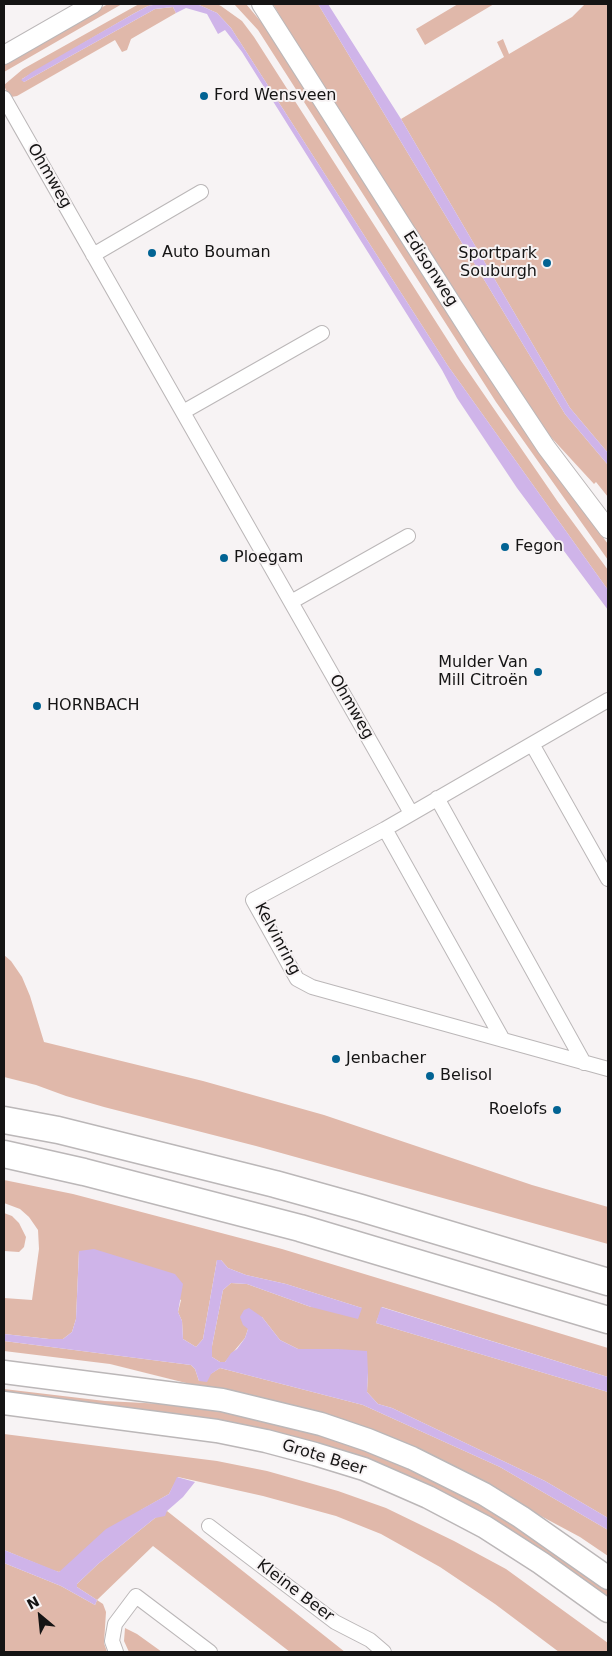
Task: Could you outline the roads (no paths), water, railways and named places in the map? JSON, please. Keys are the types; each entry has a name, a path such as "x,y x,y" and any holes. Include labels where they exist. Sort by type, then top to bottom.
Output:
{"highway":[{"path":"4,1120 58,1130 275,1184 608,1282"},
{"path":"4,1154 121,1181 300,1228 608,1320"}],"main road":[{"name":"Grote Beer","path":"4,1372 222,1400 330,1427 412,1458 484,1494 521,1517 608,1578"},
{"name":"Grote Beer","path":"4,1403 225,1433 266,1441 364,1469 428,1497 485,1527 541,1563 608,1611"}],"street":[{"path":"4,55 93,4"},
{"name":"Edisonweg","path":"261,4 479,346 546,447 608,529"},
{"name":"Ohmweg","path":"4,98 411,813"},
{"path":"94,255 201,192"},
{"path":"183,412 322,333"},
{"path":"291,602 408,536"},
{"name":"Kelvinring","path":"608,700 385,829 253,900 297,979 312,988 608,1069"},
{"path":"532,744 608,879"},
{"path":"437,798 584,1063"},
{"path":"385,829 503,1040"},
{"name":"Kleine Beer","path":"210,1526 335,1622 370,1640 384,1652"},
{"path":"116,1652 112,1640 115,1624 136,1596 210,1652"}],"place":[{"name":"Ford Wensveen","path":"204,96"},
{"name":"Auto Bouman","path":"152,253"},
{"name":"Sportpark Souburgh","path":"547,263"},
{"name":"Fegon","path":"505,547"},
{"name":"Ploegam","path":"224,558"},
{"name":"Mulder Van Mill Citroën","path":"538,672"},
{"name":"HORNBACH","path":"37,706"},
{"name":"Jenbacher","path":"336,1059"},
{"name":"Belisol","path":"430,1076"},
{"name":"Roelofs","path":"557,1110"}]}
